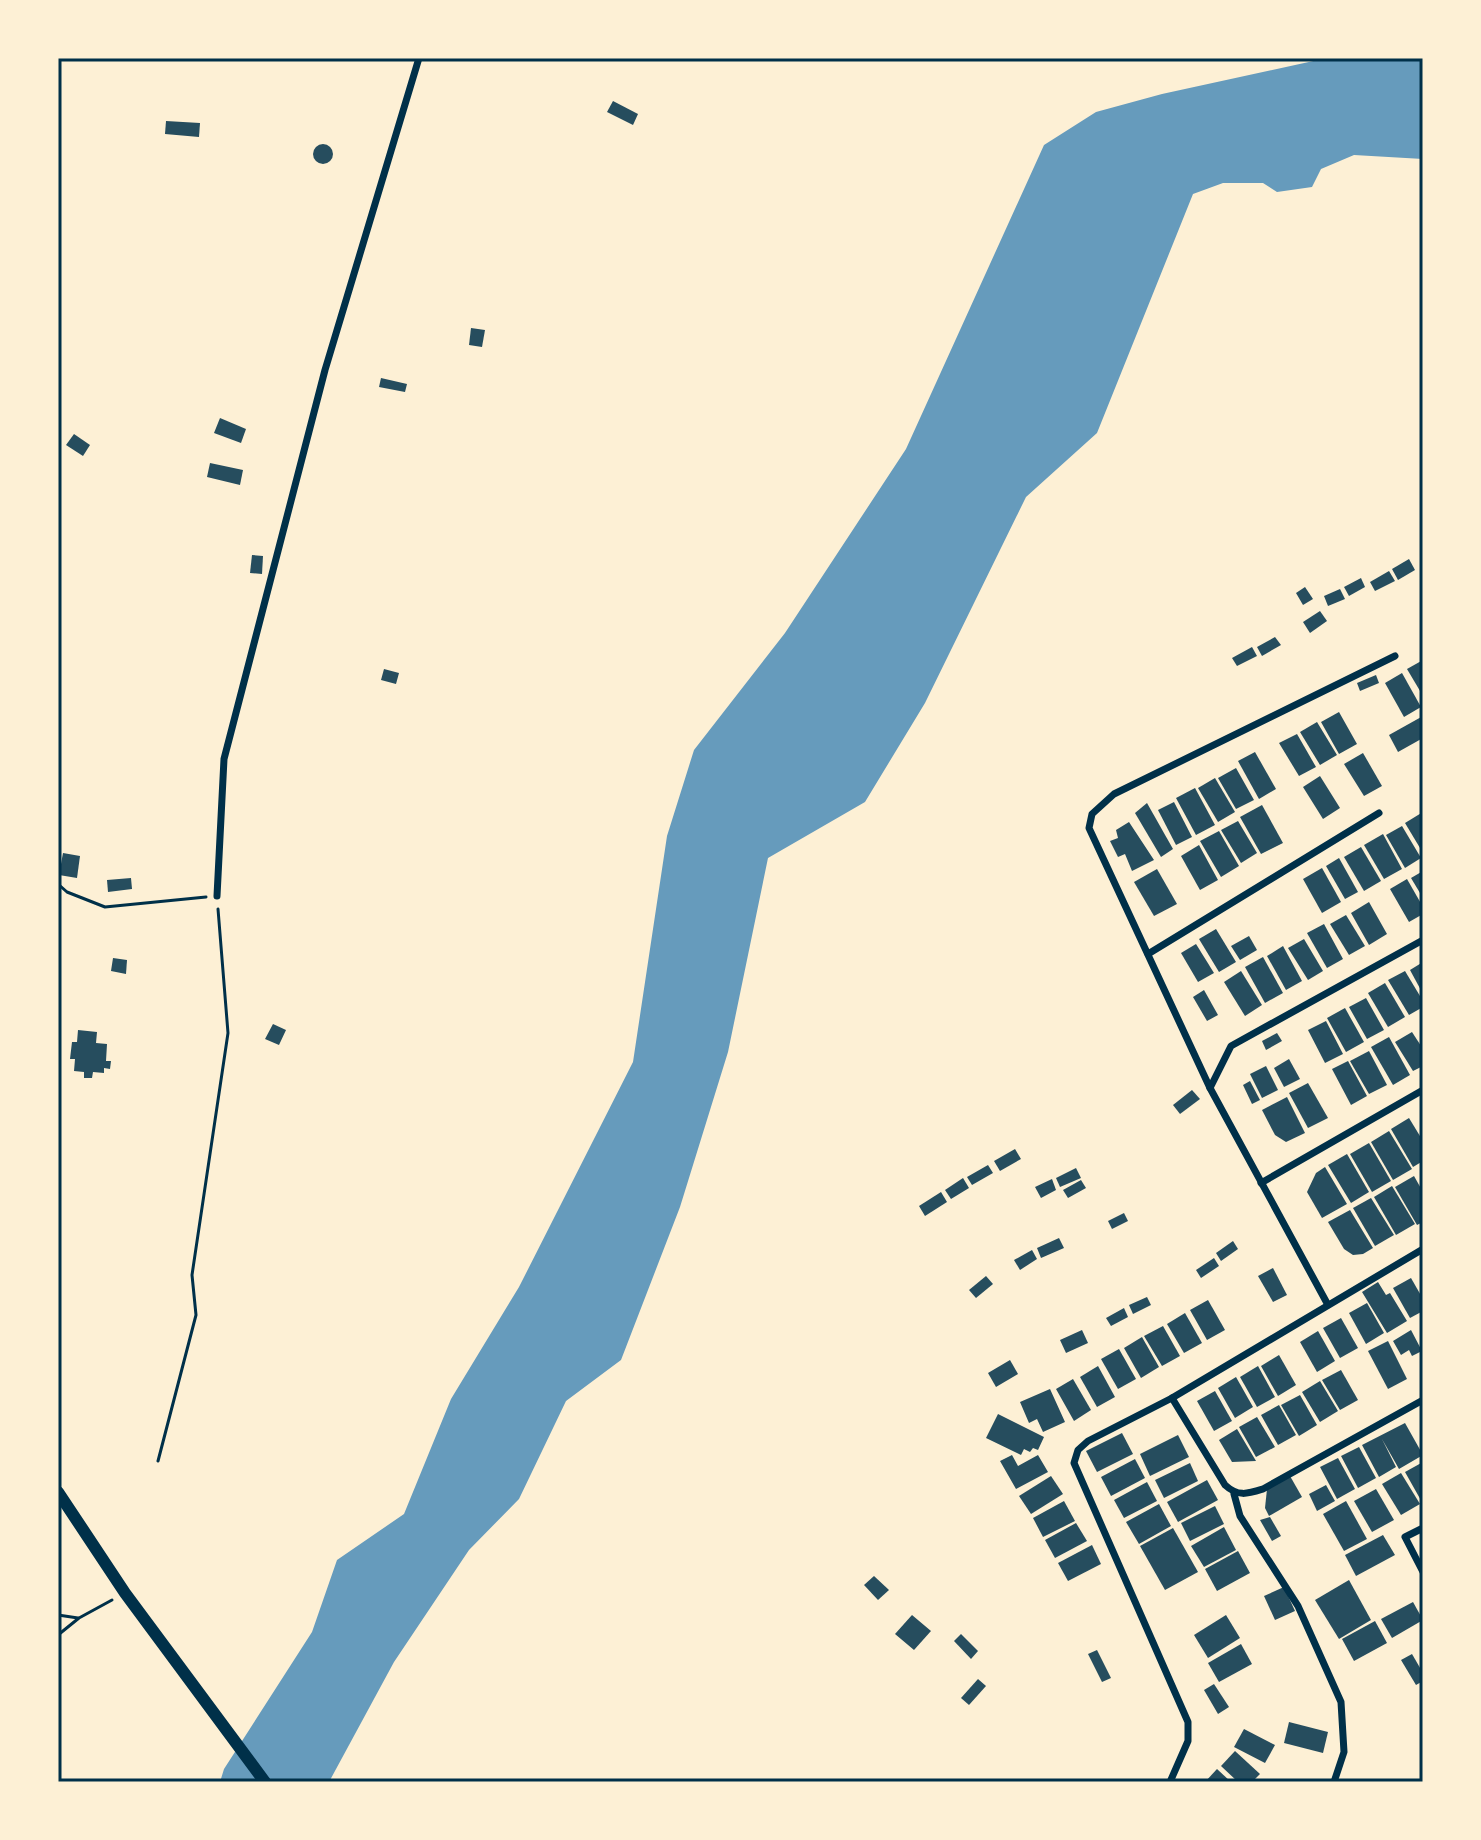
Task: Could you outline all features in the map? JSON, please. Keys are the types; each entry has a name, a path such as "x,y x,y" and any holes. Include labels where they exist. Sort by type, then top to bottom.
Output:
{"main road":[{"path":"58,1492 125,1593 265,1782"}],"street":[{"path":"217,896 224,759 325,370 419,58"},
{"path":"1328,1305 1210,1088 1089,828 1092,814 1114,794 1395,656"},
{"path":"1148,954 1379,813"},
{"path":"1210,1088 1231,1046 1423,940"},
{"path":"1261,1183 1423,1090"},
{"path":"1170,1782 1188,1741 1188,1722 1074,1463 1078,1450 1088,1441 1172,1398 1423,1249"},
{"path":"1172,1398 1225,1485 1234,1494 1240,1516 1298,1606 1341,1702 1344,1752 1334,1782"},
{"path":"1234,1494 1263,1489 1423,1400"},
{"path":"1423,1528 1405,1537 1423,1572"}],"path":[{"path":"58,884 67,892 105,907 217,896 228,1033 192,1275 196,1315 158,1461"},
{"path":"58,1635 79,1618 125,1593"},
{"path":"58,1615 79,1618"}],"water":[{"path":"1327,58 1423,58 1423,159 1354,155 1321,169 1312,187 1277,192 1263,183 1223,183 1193,194 1097,433 1026,497 925,703 865,802 768,858 728,1052 680,1207 621,1360 566,1401 519,1499 469,1550 394,1662 329,1782 220,1782 224,1769 312,1632 337,1560 404,1514 451,1399 519,1287 633,1062 667,836 694,750 785,633 906,449 1044,145 1096,112 1162,94"}],"building":[{"path":"613,101 638,114 633,125 607,112"},
{"path":"166,121 200,123 199,137 165,134"},
{"path":"319,144 327,144 333,154 327,164 319,164 313,158 313,150"},
{"path":"471,328 485,330 482,347 469,345"},
{"path":"381,378 407,384 405,392 379,387"},
{"path":"220,418 246,429 241,443 214,433"},
{"path":"74,434 90,445 83,456 66,445"},
{"path":"210,463 243,470 240,485 207,477"},
{"path":"252,555 263,556 262,574 250,573"},
{"path":"1409,559 1415,570 1398,580 1392,569"},
{"path":"1389,571 1395,581 1375,591 1370,582"},
{"path":"1361,578 1365,587 1349,596 1344,587"},
{"path":"1305,587 1313,599 1303,605 1296,593"},
{"path":"1340,589 1345,599 1328,606 1324,596"},
{"path":"1320,611 1327,621 1310,633 1303,622"},
{"path":"1275,637 1281,645 1262,656 1257,647"},
{"path":"1252,647 1257,656 1237,666 1232,658"},
{"path":"1423,660 1423,696 1407,669"},
{"path":"384,669 399,673 396,684 381,680"},
{"path":"1402,673 1421,707 1404,717 1385,683"},
{"path":"1376,675 1379,683 1360,691 1357,683"},
{"path":"1339,712 1357,744 1339,754 1321,722"},
{"path":"1423,716 1423,738 1398,752 1389,735"},
{"path":"1317,722 1337,755 1320,765 1300,732"},
{"path":"1297,734 1316,767 1299,776 1279,743"},
{"path":"1255,752 1276,789 1259,799 1238,761"},
{"path":"1363,753 1382,786 1364,796 1344,764"},
{"path":"1236,768 1254,800 1236,809 1218,778"},
{"path":"1320,776 1340,808 1323,819 1303,787"},
{"path":"1215,778 1235,812 1218,822 1198,788"},
{"path":"1195,788 1215,825 1196,835 1176,798"},
{"path":"1174,802 1192,837 1176,845 1158,810"},
{"path":"1147,803 1173,849 1161,857 1135,813"},
{"path":"1262,805 1283,843 1261,854 1240,817"},
{"path":"1423,812 1423,853 1405,823"},
{"path":"1238,821 1257,853 1241,863 1221,830"},
{"path":"1129,822 1154,860 1132,871 1125,854 1118,857 1110,841 1118,838 1116,830"},
{"path":"1402,826 1421,858 1405,868 1386,835"},
{"path":"1219,831 1239,866 1221,877 1200,841"},
{"path":"1383,834 1402,869 1384,879 1364,845"},
{"path":"1199,845 1218,880 1200,890 1181,856"},
{"path":"1361,847 1381,881 1364,891 1344,857"},
{"path":"63,853 80,856 77,878 59,875"},
{"path":"1339,858 1358,892 1345,899 1326,866"},
{"path":"1322,868 1341,902 1322,913 1303,879"},
{"path":"1157,869 1177,904 1154,916 1134,882"},
{"path":"1423,871 1423,898 1411,878"},
{"path":"131,878 132,889 108,892 107,880"},
{"path":"1407,879 1423,907 1423,914 1409,922 1390,889"},
{"path":"1369,902 1387,934 1369,945 1351,913"},
{"path":"1346,915 1365,946 1349,955 1330,924"},
{"path":"1324,924 1343,959 1327,968 1307,933"},
{"path":"1216,929 1236,962 1219,972 1199,939"},
{"path":"1249,936 1257,950 1240,960 1231,946"},
{"path":"1304,939 1323,971 1308,980 1288,948"},
{"path":"1196,944 1214,973 1198,982 1181,953"},
{"path":"1283,946 1302,981 1286,990 1267,956"},
{"path":"1263,957 1283,993 1265,1003 1245,967"},
{"path":"113,958 127,960 126,974 111,971"},
{"path":"1423,962 1423,994 1410,970"},
{"path":"1241,971 1262,1005 1245,1016 1224,982"},
{"path":"1405,971 1423,1001 1423,1007 1409,1015 1388,980"},
{"path":"1385,983 1405,1017 1388,1027 1368,993"},
{"path":"1204,990 1218,1015 1207,1021 1193,997"},
{"path":"1366,998 1384,1030 1367,1039 1349,1007"},
{"path":"1345,1008 1364,1042 1346,1052 1327,1018"},
{"path":"1326,1021 1343,1054 1325,1063 1308,1030"},
{"path":"273,1024 286,1030 279,1045 265,1039"},
{"path":"78,1030 97,1032 96,1043 107,1044 106,1061 111,1061 110,1069 104,1068 104,1073 93,1072 92,1078 84,1078 84,1072 74,1071 75,1059 70,1059 72,1042 77,1042"},
{"path":"1412,1032 1423,1049 1423,1066 1413,1071 1395,1042"},
{"path":"1277,1033 1282,1041 1266,1050 1262,1041"},
{"path":"1389,1037 1410,1075 1393,1085 1371,1047"},
{"path":"1369,1051 1387,1085 1369,1094 1350,1061"},
{"path":"1289,1059 1300,1079 1284,1087 1274,1068"},
{"path":"1348,1061 1367,1096 1351,1105 1332,1069"},
{"path":"1266,1066 1278,1090 1262,1098 1250,1074"},
{"path":"1250,1081 1260,1100 1252,1104 1243,1085"},
{"path":"1308,1083 1328,1118 1308,1128 1289,1093"},
{"path":"1192,1090 1200,1099 1180,1114 1173,1105"},
{"path":"1287,1097 1305,1133 1286,1142 1275,1135 1262,1110"},
{"path":"1409,1118 1423,1141 1423,1161 1413,1167 1391,1129"},
{"path":"1389,1131 1412,1169 1393,1180 1371,1142"},
{"path":"1369,1143 1391,1181 1372,1192 1350,1154"},
{"path":"1015,1149 1021,1159 1000,1171 994,1161"},
{"path":"1347,1154 1369,1192 1351,1203 1328,1165"},
{"path":"988,1165 993,1173 972,1185 967,1177"},
{"path":"1325,1167 1347,1204 1322,1218 1307,1192 1316,1173"},
{"path":"1076,1168 1081,1178 1060,1187 1056,1178"},
{"path":"1414,1176 1423,1192 1423,1222 1417,1225 1395,1187"},
{"path":"963,1178 969,1188 951,1199 945,1190"},
{"path":"1052,1179 1056,1190 1041,1198 1035,1187"},
{"path":"1081,1180 1086,1188 1068,1198 1063,1190"},
{"path":"1392,1186 1415,1224 1396,1235 1374,1197"},
{"path":"941,1192 947,1202 925,1216 919,1206"},
{"path":"1371,1198 1394,1235 1375,1246 1353,1208"},
{"path":"1350,1210 1373,1248 1363,1254 1353,1255 1344,1249 1328,1222"},
{"path":"1124,1213 1128,1221 1112,1229 1108,1221"},
{"path":"1059,1238 1064,1248 1041,1258 1037,1248"},
{"path":"1233,1241 1238,1249 1221,1261 1216,1253"},
{"path":"1032,1250 1037,1259 1020,1270 1014,1260"},
{"path":"1214,1258 1219,1266 1201,1278 1196,1270"},
{"path":"1273,1268 1287,1295 1273,1302 1258,1276"},
{"path":"986,1276 993,1284 976,1298 969,1290"},
{"path":"1411,1278 1423,1299 1423,1311 1410,1318 1393,1288"},
{"path":"1378,1282 1386,1295 1390,1293 1407,1321 1387,1333 1362,1292"},
{"path":"1147,1297 1151,1305 1133,1314 1129,1305"},
{"path":"1208,1300 1225,1330 1207,1340 1190,1310"},
{"path":"1367,1303 1384,1333 1366,1344 1349,1313"},
{"path":"1124,1308 1128,1317 1111,1326 1106,1318"},
{"path":"1185,1313 1202,1343 1184,1353 1167,1324"},
{"path":"1341,1318 1358,1348 1340,1358 1323,1328"},
{"path":"1163,1326 1180,1356 1162,1366 1144,1336"},
{"path":"1082,1330 1088,1343 1066,1353 1060,1340"},
{"path":"1411,1330 1422,1351 1412,1356 1409,1350 1401,1355 1393,1341"},
{"path":"1318,1331 1335,1361 1317,1372 1300,1342"},
{"path":"1142,1337 1159,1367 1141,1378 1124,1348"},
{"path":"1388,1341 1407,1379 1388,1389 1368,1351"},
{"path":"1119,1349 1136,1379 1118,1389 1101,1359"},
{"path":"1279,1355 1296,1385 1278,1396 1261,1366"},
{"path":"1010,1360 1018,1374 996,1387 988,1373"},
{"path":"1098,1366 1115,1397 1097,1407 1080,1377"},
{"path":"1258,1366 1275,1397 1257,1407 1240,1377"},
{"path":"1341,1370 1358,1400 1340,1410 1322,1380"},
{"path":"1236,1377 1253,1407 1235,1418 1218,1388"},
{"path":"1073,1379 1091,1410 1074,1421 1056,1389"},
{"path":"1320,1381 1338,1411 1320,1422 1302,1392"},
{"path":"1050,1389 1065,1422 1043,1432 1037,1419 1029,1423 1020,1402"},
{"path":"1215,1391 1232,1421 1214,1431 1197,1401"},
{"path":"1300,1395 1317,1425 1299,1436 1281,1405"},
{"path":"1279,1405 1296,1435 1278,1445 1261,1415"},
{"path":"998,1414 1044,1437 1038,1450 1033,1448 1030,1452 1024,1449 1021,1455 986,1438"},
{"path":"1257,1417 1275,1447 1256,1457 1239,1427"},
{"path":"1405,1423 1423,1455 1399,1469 1382,1439 1396,1467 1379,1477 1362,1445"},
{"path":"1237,1429 1256,1461 1232,1462 1219,1440"},
{"path":"1122,1433 1133,1454 1097,1472 1086,1451"},
{"path":"1178,1435 1189,1457 1150,1476 1140,1454"},
{"path":"1359,1447 1376,1478 1358,1488 1341,1456"},
{"path":"1012,1455 1018,1466 1038,1455 1048,1472 1016,1489 1000,1461"},
{"path":"1338,1458 1355,1489 1337,1499 1320,1467"},
{"path":"1135,1459 1145,1478 1111,1496 1101,1477"},
{"path":"1423,1462 1423,1504 1405,1472"},
{"path":"1190,1463 1198,1481 1164,1498 1155,1480"},
{"path":"1401,1473 1420,1504 1401,1515 1382,1484"},
{"path":"1051,1476 1063,1494 1031,1514 1019,1496"},
{"path":"1290,1476 1302,1497 1269,1516 1265,1508 1267,1489"},
{"path":"1207,1480 1218,1500 1178,1522 1167,1502"},
{"path":"1147,1482 1157,1501 1124,1518 1114,1500"},
{"path":"1326,1485 1335,1501 1317,1511 1309,1494"},
{"path":"1376,1489 1394,1520 1372,1532 1354,1501"},
{"path":"1064,1501 1075,1521 1043,1537 1033,1518"},
{"path":"1346,1501 1367,1539 1344,1551 1323,1514"},
{"path":"1159,1504 1171,1526 1139,1544 1126,1522"},
{"path":"1215,1506 1224,1524 1190,1541 1181,1523"},
{"path":"1270,1517 1281,1536 1272,1541 1260,1520"},
{"path":"1076,1523 1087,1541 1055,1558 1045,1540"},
{"path":"1224,1527 1236,1550 1204,1567 1191,1546"},
{"path":"1173,1528 1198,1572 1165,1590 1140,1546"},
{"path":"1383,1535 1395,1555 1356,1576 1345,1555"},
{"path":"1092,1545 1101,1564 1068,1581 1058,1563"},
{"path":"1238,1551 1250,1573 1217,1591 1205,1569"},
{"path":"874,1576 889,1590 878,1600 864,1585"},
{"path":"1349,1580 1371,1620 1339,1639 1315,1600"},
{"path":"1284,1587 1295,1611 1275,1620 1264,1596"},
{"path":"1413,1602 1423,1620 1392,1638 1381,1619"},
{"path":"912,1615 931,1631 914,1650 895,1634"},
{"path":"1226,1615 1240,1638 1208,1658 1194,1635"},
{"path":"1375,1621 1387,1643 1354,1661 1342,1639"},
{"path":"961,1634 978,1651 971,1659 954,1641"},
{"path":"1241,1644 1252,1664 1219,1682 1208,1663"},
{"path":"1097,1650 1111,1678 1102,1682 1088,1654"},
{"path":"1412,1654 1423,1673 1423,1681 1416,1685 1401,1660"},
{"path":"978,1679 986,1686 969,1705 961,1698"},
{"path":"1214,1684 1229,1707 1218,1714 1204,1690"},
{"path":"1289,1722 1328,1732 1323,1753 1284,1743"},
{"path":"1244,1729 1275,1745 1265,1763 1234,1747"},
{"path":"1235,1751 1260,1774 1252,1782 1238,1782 1221,1766"},
{"path":"1217,1769 1231,1782 1205,1782"}]}
